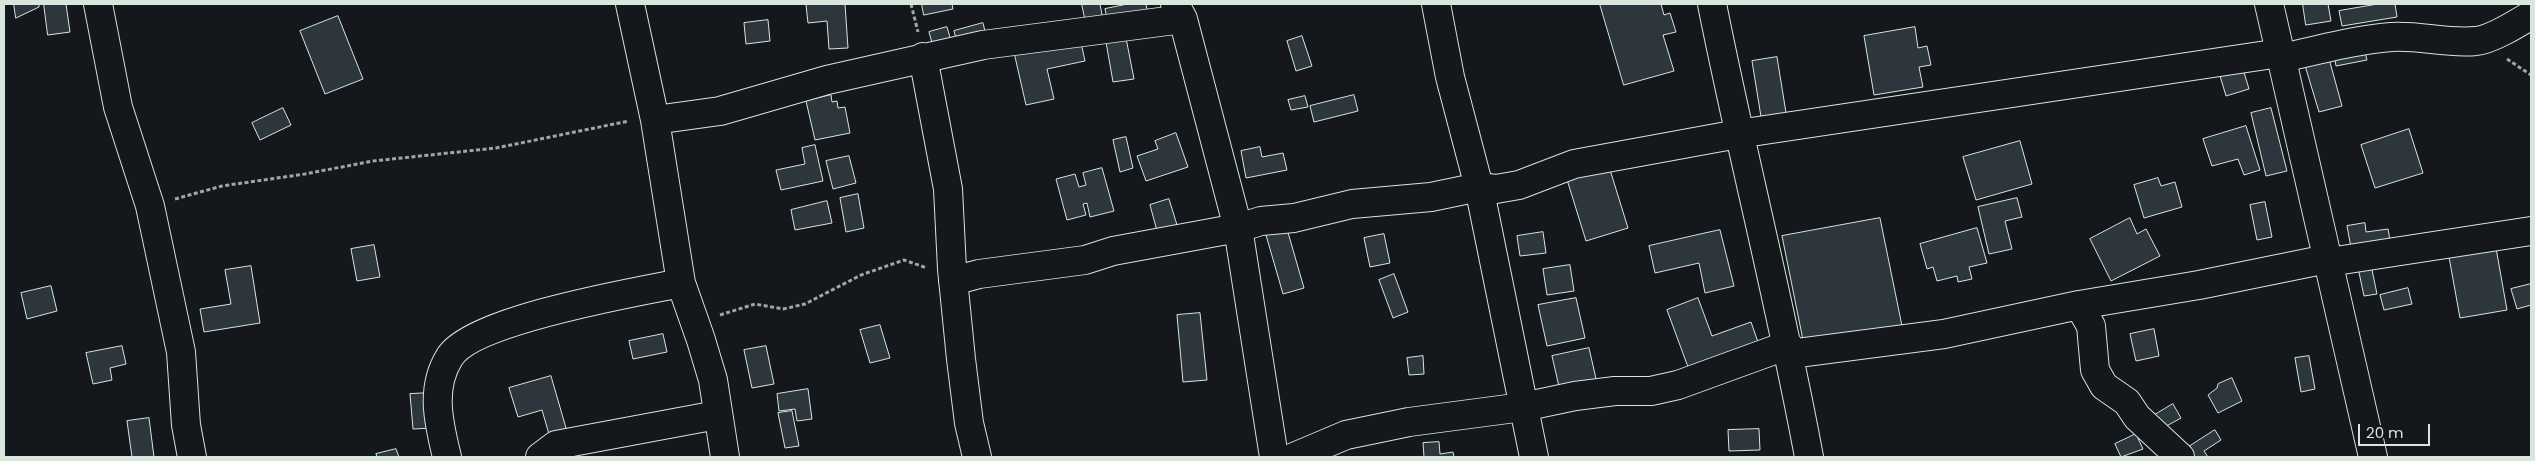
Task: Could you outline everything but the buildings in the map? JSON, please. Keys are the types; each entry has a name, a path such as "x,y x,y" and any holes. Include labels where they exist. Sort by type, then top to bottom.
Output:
{"street":[{"path":"98,4 118,107 150,206 182,352 186,425 192,457"},
{"path":"630,4 654,117 681,282 713,380 725,457"},
{"path":"1436,4 1450,77 1479,187 1534,457"},
{"path":"1712,4 1738,134 1789,350 1809,457"},
{"path":"2268,4 2328,260 2341,328 2373,457"},
{"path":"654,117 720,110 827,80 983,44 1179,12 1238,228 1274,457"},
{"path":"953,281 979,274 1085,260 1113,250 1238,228 1261,221 1294,218 1352,204 1431,197 1479,187 1496,189 1519,185 1574,164 1738,134 2281,56 2366,40 2415,36 2450,42 2478,41 2531,15"},
{"path":"923,57 948,189 953,281 969,423 977,457"},
{"path":"1294,457 1346,435 1409,422 1523,407 1607,392 1651,392 1789,350 1944,334 2079,305 2199,286 2328,260 2531,231"},
{"path":"447,457 436,403 441,376 449,356 461,345 544,311 681,282"},
{"path":"2079,305 2091,326 2095,370 2104,386 2127,402 2137,417 2180,457"},
{"path":"540,457 556,445 717,415"}],"path":[{"path":"150,206 222,186 304,174 373,161 525,143 654,117"},
{"path":"695,324 755,304 783,309 804,304 861,275 904,260 918,263 953,281"}]}
